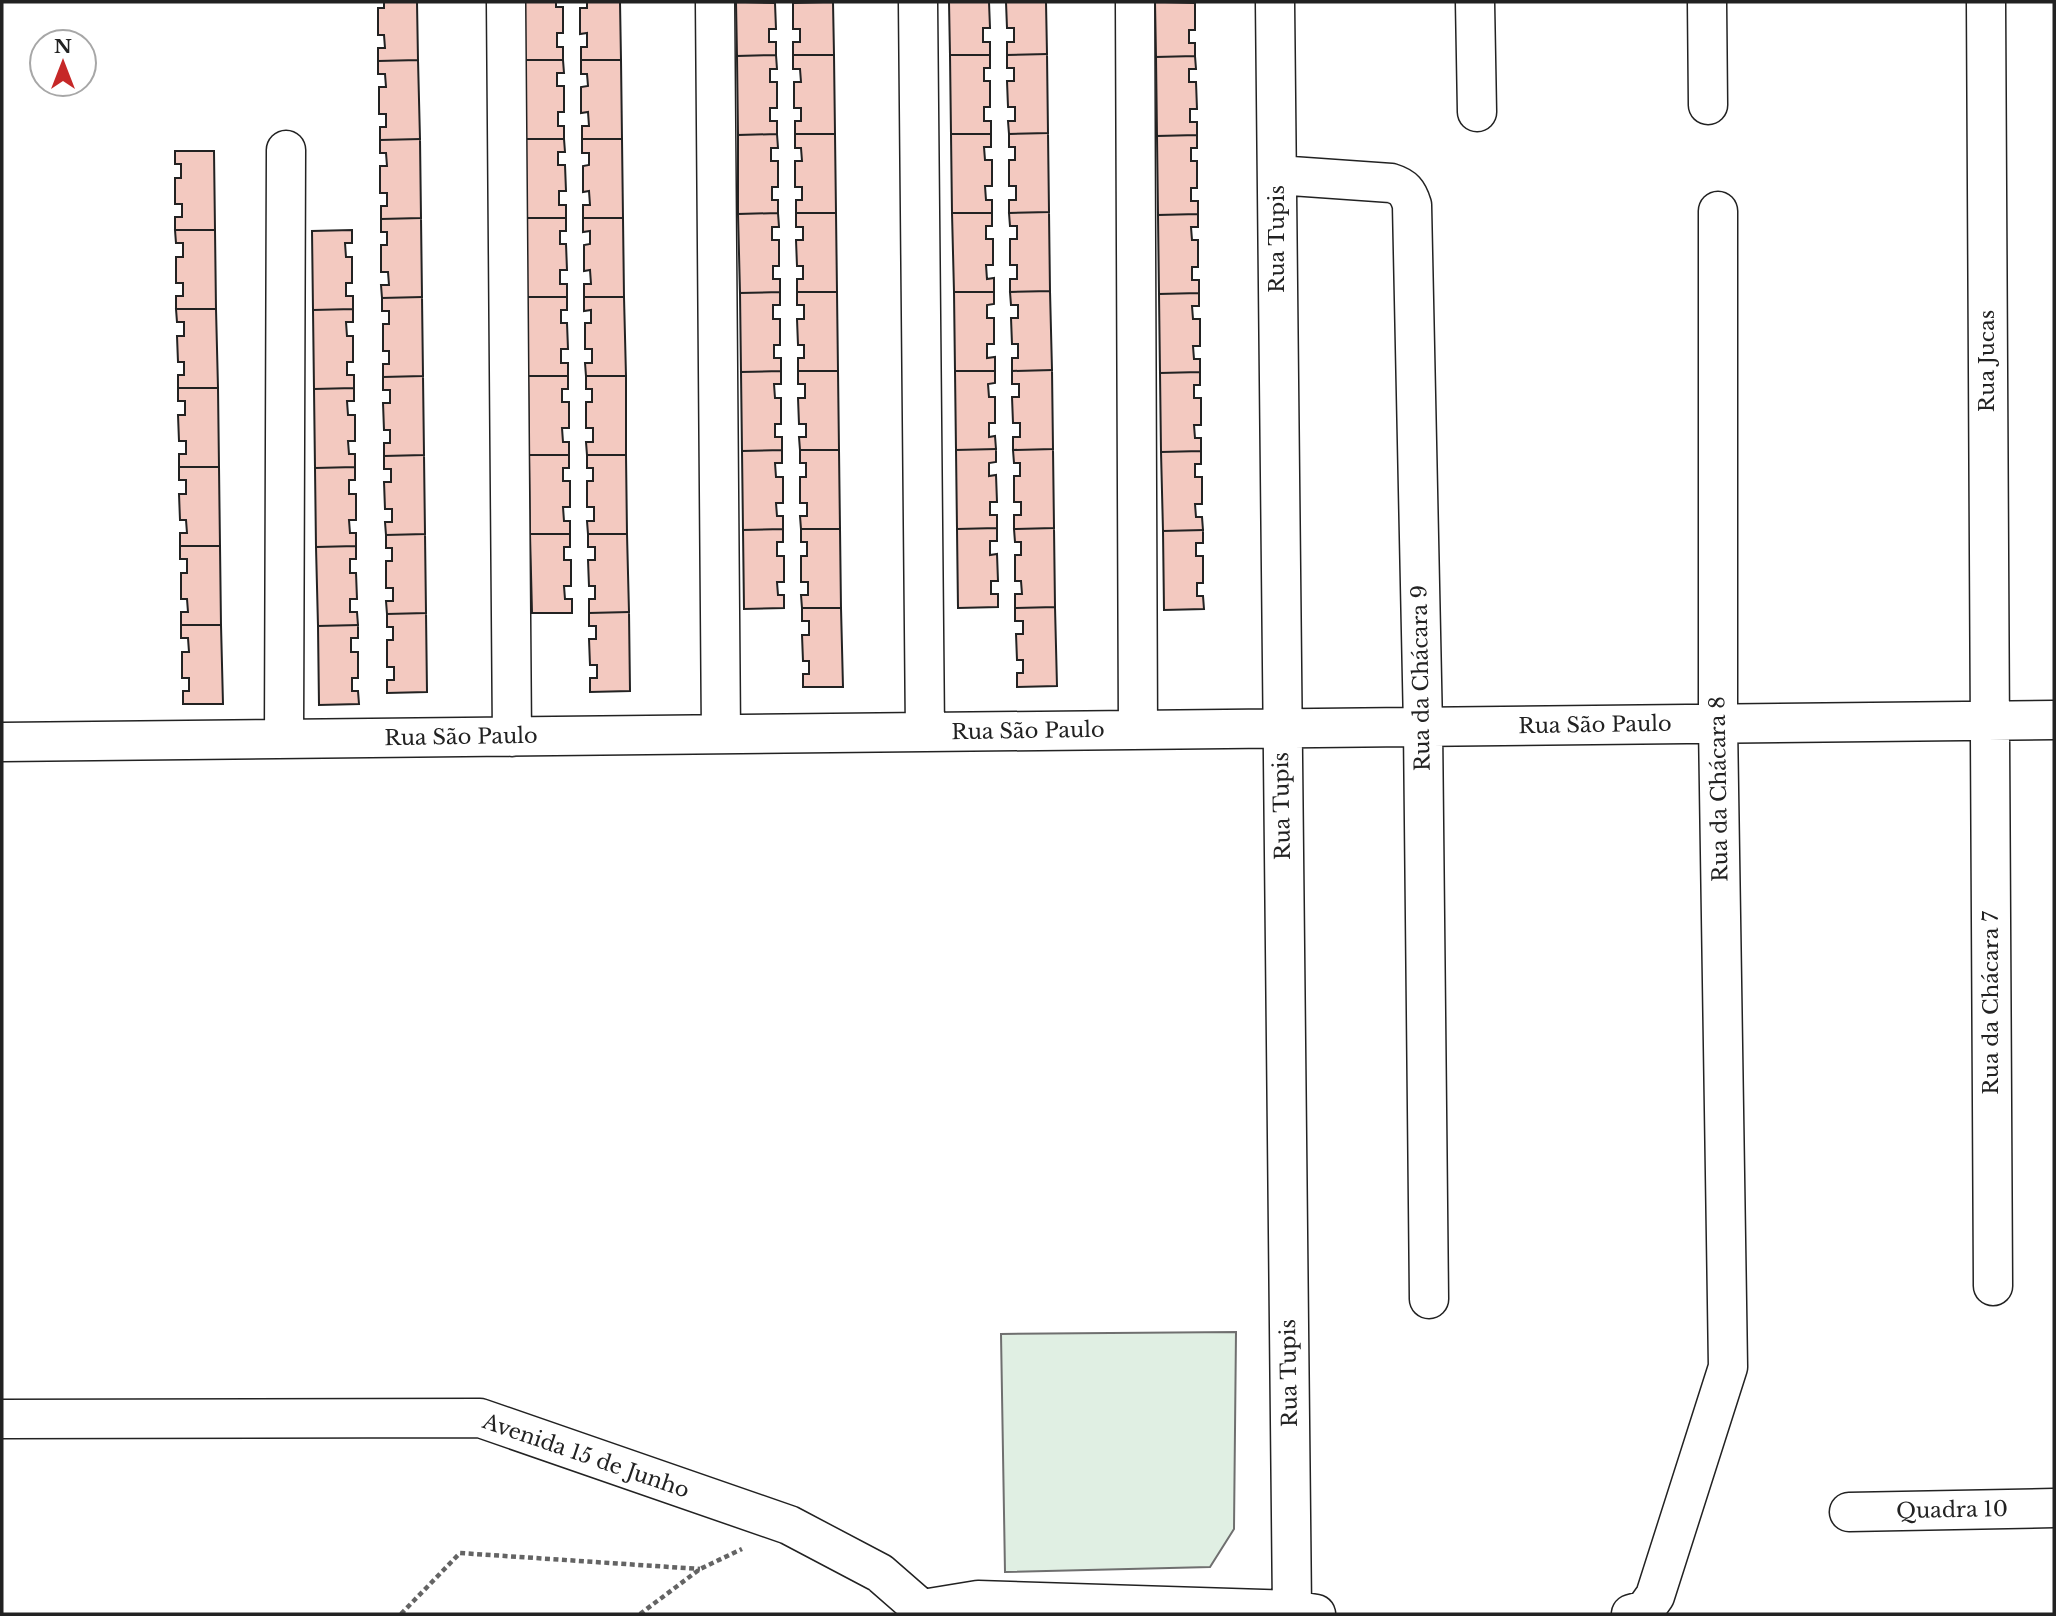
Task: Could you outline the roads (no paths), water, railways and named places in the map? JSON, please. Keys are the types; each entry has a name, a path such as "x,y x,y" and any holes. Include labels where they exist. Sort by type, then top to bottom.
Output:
{"street":[{"path":"506,2 512,737"},
{"path":"715,2 721,734"},
{"path":"918,2 925,732"},
{"path":"1135,2 1138,730"},
{"name":"Rua Tupis","path":"1275,2 1281,728 1304,1612"},
{"path":"1475,2 1477,112"},
{"path":"1707,2 1708,105"},
{"name":"Rua Jucas","path":"1986,2 1989,720"},
{"path":"284,739 286,150"},
{"name":"Rua da Chácara 9","path":"1277,175 1391,183 1401,186 1409,195 1412,205 1423,727 1429,1299"},
{"name":"Rua da Chácara 8","path":"1632,1614 1645,1610 1655,1596 1728,1367 1718,724 1718,211"},
{"name":"Rua da Chácara 7","path":"1989,720 1993,1286"},
{"name":"Rua São Paulo","path":"2,742 2054,720"},
{"name":"Avenida 15 de Junho","path":"2,1419 480,1418 789,1525 880,1573 925,1612"},
{"name":"Quadra 10","path":"1849,1512 2054,1508"},
{"path":"925,1612 978,1600 1304,1612"}]}
